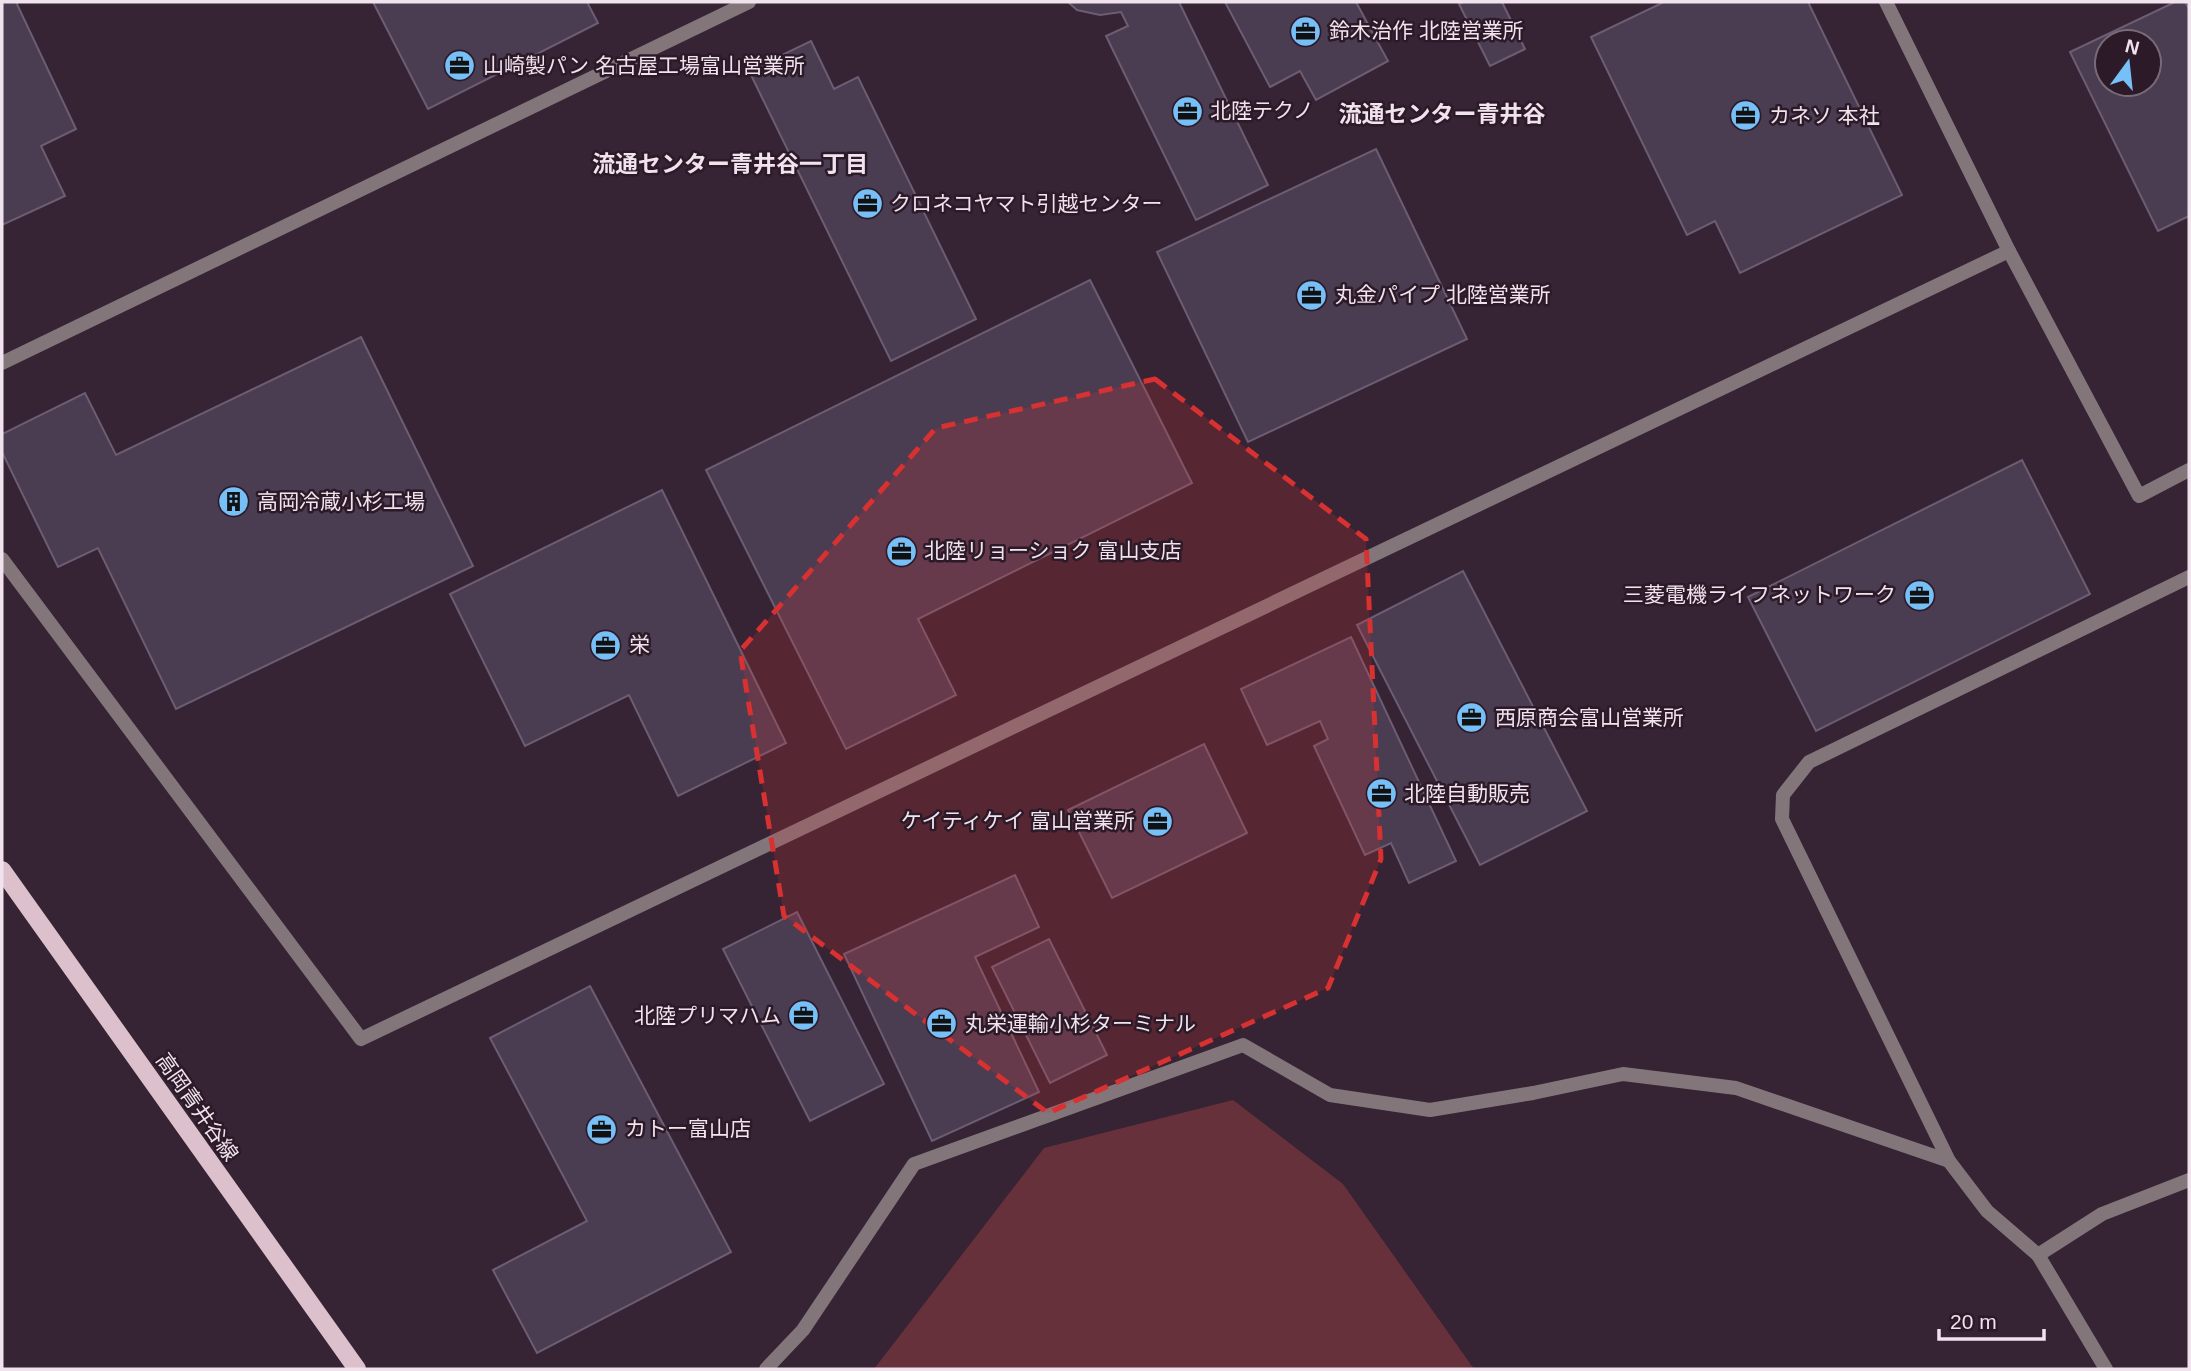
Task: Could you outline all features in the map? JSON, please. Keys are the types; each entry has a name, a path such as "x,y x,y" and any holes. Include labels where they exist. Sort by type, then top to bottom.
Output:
{"main road":[{"name":"高岡青井谷線","path":"2,870 357,1369"}],"street":[{"path":"2,363 750,2"},
{"path":"1886,2 2009,251 2139,496 2189,470"},
{"path":"2,559 361,1039 2009,251"},
{"path":"2106,1369 2038,1255 1987,1211 1949,1161 1782,820 1783,795 1809,762 2189,577"},
{"path":"766,1369 803,1330 914,1164 1242,1045 1330,1095 1430,1110 1533,1093 1623,1074 1735,1088 1949,1161"},
{"path":"2038,1255 2102,1214 2189,1180"}],"highlighted area":[{"path":"1155,379 1366,539 1381,859 1328,988 1048,1113 784,916 740,651 936,428"}],"shaded area":[{"path":"1233,1100 1343,1184 1474,1369 874,1369 1044,1148"}],"building":[{"path":"2,2 16,2 76,129 41,146 65,196 2,225"},
{"name":"山崎製パン 名古屋工場富山営業所","path":"373,2 587,2 598,23 428,109"},
{"name":"北陸テクノ","path":"1068,2 1179,2 1268,185 1196,220 1106,36 1128,26 1121,12 1100,15 1077,10"},
{"name":"鈴木治作 北陸営業所","path":"1225,2 1356,2 1388,61 1316,100 1300,71 1270,87"},
{"path":"1502,2 1525,49 1490,66 1459,4"},
{"name":"カネソ 本社","path":"1664,2 1808,2 1902,195 1740,273 1715,221 1687,235 1591,37"},
{"path":"2175,2 2185,2 2189,9 2189,216 2158,231 2070,52 2093,41 2093,98 2163,98 2163,28 2120,28"},
{"name":"クロネコヤマト引越センター","path":"811,41 834,89 858,77 976,319 891,361 749,71"},
{"name":"丸金パイプ 北陸営業所","path":"1376,149 1467,339 1248,442 1157,252"},
{"name":"北陸リョーショク 富山支店","path":"1090,280 1192,483 918,619 956,695 846,749 706,470"},
{"name":"高岡冷蔵小杉工場","path":"361,337 473,566 176,709 98,548 58,567 2,452 2,434 85,393 116,455"},
{"name":"三菱電機ライフネットワーク","path":"2022,460 2090,594 1816,731 1748,597"},
{"name":"栄","path":"662,490 786,743 678,796 629,695 525,746 450,594"},
{"name":"西原商会富山営業所","path":"1463,571 1587,811 1480,865 1357,625"},
{"name":"北陸自動販売","path":"1351,637 1456,861 1409,883 1391,843 1365,855 1314,746 1328,739 1320,721 1267,745 1241,689"},
{"name":"ケイティケイ 富山営業所","path":"1204,744 1247,833 1112,898 1068,810"},
{"name":"丸栄運輸小杉ターミナル","path":"1015,875 1039,927 975,957 1039,1092 932,1141 844,954"},
{"name":"北陸プリマハム","path":"797,912 884,1084 810,1121 723,949"},
{"path":"1049,939 1107,1055 1050,1083 992,967"},
{"name":"カトー富山店","path":"590,986 731,1252 537,1353 493,1270 587,1221 490,1038"}],"place":[{"name":"鈴木治作 北陸営業所","path":"1306,31"},
{"name":"山崎製パン 名古屋工場富山営業所","path":"460,66"},
{"name":"北陸テクノ","path":"1187,111"},
{"name":"カネソ 本社","path":"1746,116"},
{"name":"クロネコヤマト引越センター","path":"867,204"},
{"name":"丸金パイプ 北陸営業所","path":"1312,295"},
{"name":"高岡冷蔵小杉工場","path":"234,502"},
{"name":"北陸リョーショク 富山支店","path":"901,551"},
{"name":"三菱電機ライフネットワーク","path":"1919,595"},
{"name":"栄","path":"606,645"},
{"name":"西原商会富山営業所","path":"1472,718"},
{"name":"北陸自動販売","path":"1381,794"},
{"name":"ケイティケイ 富山営業所","path":"1158,821"},
{"name":"北陸プリマハム","path":"804,1016"},
{"name":"丸栄運輸小杉ターミナル","path":"942,1024"},
{"name":"カトー富山店","path":"602,1129"}],"district":[{"name":"流通センター青井谷","path":"1442,114"},
{"name":"流通センター青井谷一丁目","path":"730,164"}]}
